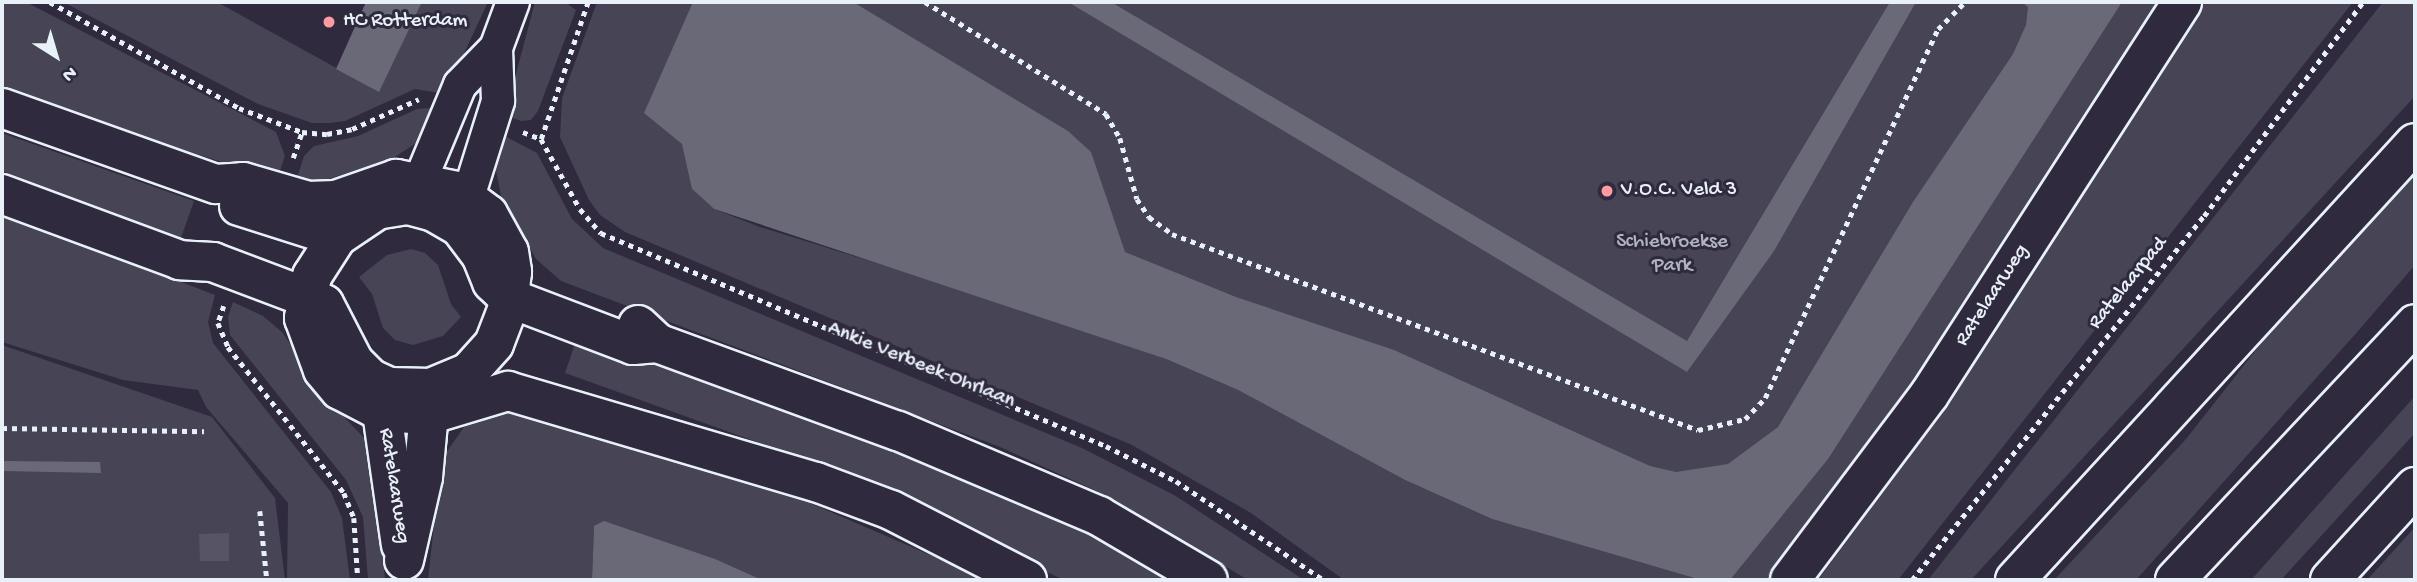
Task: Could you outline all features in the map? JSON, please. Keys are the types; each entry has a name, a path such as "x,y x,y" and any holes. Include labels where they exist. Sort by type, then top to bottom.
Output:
{"main road":[{"name":"Ratelaarweg","path":"1790,580 1929,395 2182,2"},
{"path":"2,108 216,184 238,205 337,237"},
{"path":"2015,580 2415,143"},
{"path":"216,184 243,181 322,201 396,179 434,212 460,227 481,255 492,282 511,285 639,326 657,343 995,469 1099,516 1208,580"},
{"path":"485,377 502,328 511,285 501,233 468,197 414,193 360,218 337,237 318,262 305,307 323,370 340,390 382,412 429,401 460,377 485,377 603,395 707,450 891,510 1027,580"},
{"path":"2,194 180,260 206,280 305,307 324,304 354,362 370,378 410,390 429,401"},
{"path":"2175,580 2415,324"},
{"name":"Ratelaarweg","path":"404,570 423,477 429,401"},
{"name":"Ratelaarweg","path":"382,412 404,570"},
{"path":"2330,580 2415,486"}],"street":[{"path":"468,197 498,102 496,48 513,2"},
{"path":"414,193 460,85 496,48"}],"path":[{"path":"50,2 239,108 302,132"},
{"name":"Ankie Verbeek-Ohrlaan","path":"588,2 541,139 580,209 601,233 1106,446 1187,488 1324,580"},
{"path":"925,2 1106,114 1120,138 1137,199 1149,217 1172,234 1698,430 1745,419 1765,398 1938,29 1959,5 1965,2"},
{"name":"Ratelaarpad","path":"1912,580 2204,216 2363,2"},
{"path":"2,428 204,431"},
{"path":"260,511 267,580"}],"green space":[{"path":"2,2 26,2 276,132 285,156 277,179 2,94"},
{"path":"63,2 217,2 378,91 422,2 488,2 445,94 415,89 345,121 312,123 258,104"},
{"path":"535,2 565,2 576,10 538,111 531,120 521,121 505,115"},
{"name":"Schiebroekse Park","path":"597,2 2161,2 1925,370 1767,580 1730,580 1784,512 692,189 714,209 760,227 999,301 1166,359 1238,390 1405,480 1492,519 1701,580 1344,580 1251,513 1132,445 625,232 600,215 589,200 560,137 562,98"},
{"path":"2200,2 2353,2 1898,580 1818,580 1947,407"},
{"path":"2383,2 2415,2 2415,96 1971,580 1928,580"},
{"path":"429,108 439,112 433,124 418,142 393,158 322,181 296,181 304,156 314,146 358,136 417,109"},
{"path":"2,133 194,201 181,238 2,171"},
{"path":"499,133 537,153 572,219 603,248 1082,448 1174,495 1304,580 1248,580 1112,498 1000,447 561,281 536,259 501,196 494,160"},
{"path":"2415,166 2415,265 2359,330 2136,580 2054,580 2186,439 2304,289"},
{"path":"2,213 215,295 208,322 213,343 331,492 342,518 350,580 287,580 288,503 206,407 198,390 123,380 2,342"},
{"path":"411,249 425,253 438,265 451,304 461,317 443,336 413,345 395,340 383,328 372,294 359,277 387,255"},
{"path":"233,302 263,316 282,332 329,401 365,439 375,474 385,580 368,580 363,517 346,480 230,335 228,317"},
{"path":"578,335 861,434 1103,538 1177,580 1064,580 807,460 565,373"},
{"path":"2,345 212,417 275,498 285,580 2,580"},
{"path":"2415,396 2415,433 2281,580 2251,580"},
{"path":"504,412 752,478 988,580 762,580 653,538 594,526 592,580 428,580 441,460 464,427"},
{"path":"2415,527 2415,580 2367,580"}],"water":[{"path":"366,2 422,2 379,92 336,69"},
{"path":"693,2 853,2 1068,131 1091,152 1125,252 1236,297 1394,350 1650,466 1676,472 1728,464 1778,427 1913,202 2013,54 2026,25 2028,7 2022,2 2122,2 1828,459 1730,580 1701,580 1492,519 1405,480 1238,390 1166,359 714,209 692,189 682,144 644,113"},
{"path":"1068,2 1111,2 1687,341 1890,2 1916,2 1774,251 1687,372"},
{"path":"2,461 100,462 101,473 2,471"},
{"path":"604,521 715,559 762,580 592,580 594,526"}],"building":[{"path":"229,533 229,561 200,561 199,534"}],"place":[{"name":"HC Rotterdam","path":"329,22"},
{"name":"V.O.C. Veld 3","path":"1607,191"}]}
